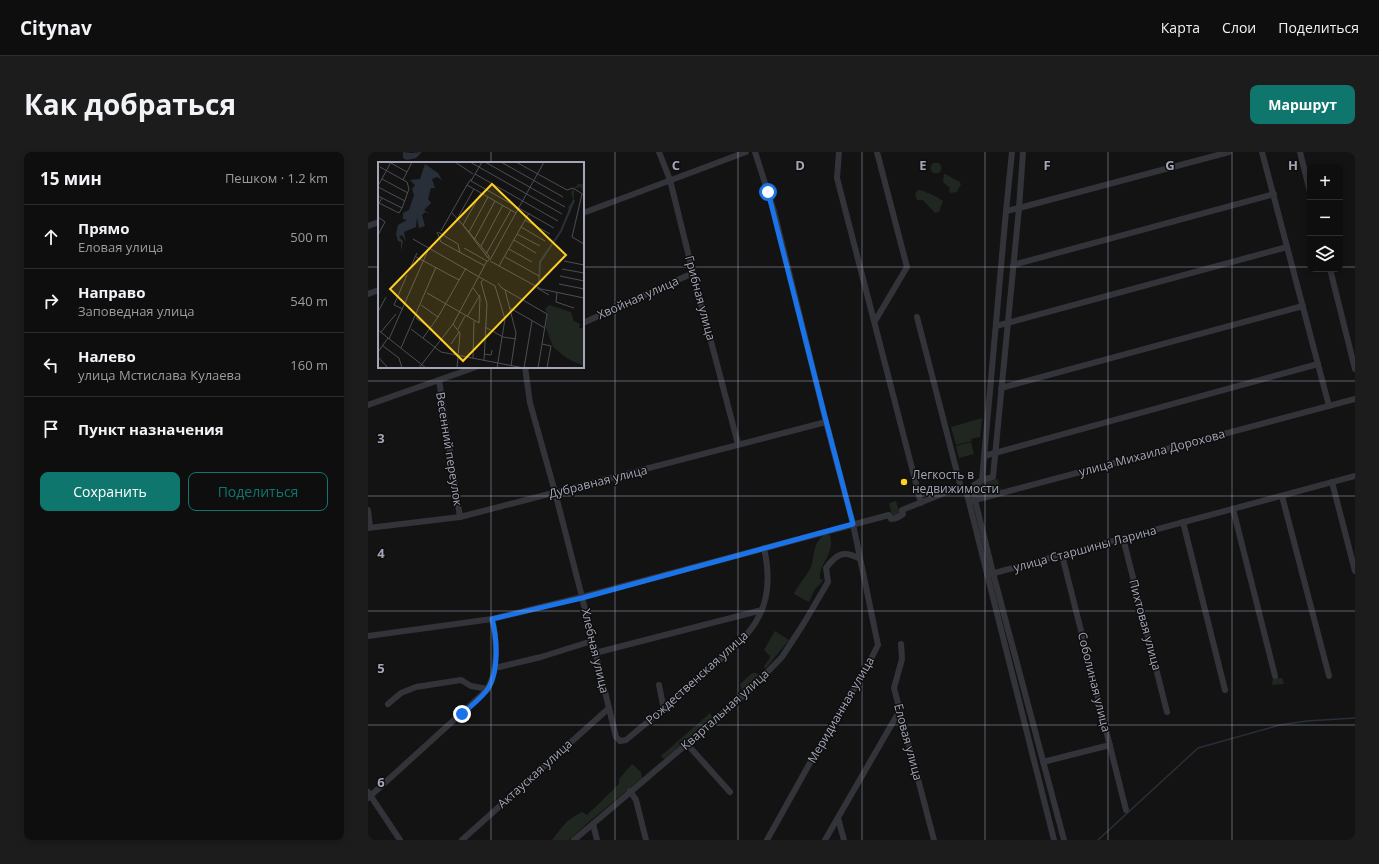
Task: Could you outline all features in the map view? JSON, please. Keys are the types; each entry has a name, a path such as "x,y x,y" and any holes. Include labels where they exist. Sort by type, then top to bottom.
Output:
{"street":[{"name":"Грибная улица","path":"659,152 670,180 738,444"},
{"path":"584,213 746,152"},
{"path":"755,152 774,210 826,422 853,524"},
{"path":"840,152 837,178 921,503"},
{"path":"875,322 907,267 877,152"},
{"path":"982,480 1012,152"},
{"path":"972,501 974,485 982,480 993,477 1023,152"},
{"path":"1006,211 1229,152"},
{"path":"1262,152 1329,406"},
{"path":"1300,152 1307,180"},
{"path":"1013,265 1274,194"},
{"path":"368,226 378,222"},
{"path":"996,326 1287,247"},
{"path":"1331,272 1355,369"},
{"name":"Хвойная улица","path":"584,323 693,273"},
{"path":"368,294 378,290"},
{"path":"1001,388 1303,306"},
{"path":"918,317 961,488 966,491 972,501 1054,840"},
{"path":"984,456 1318,364"},
{"path":"368,405 473,368"},
{"name":"Хлебная улица","path":"525,368 530,403 555,492 616,736 620,741 626,740"},
{"name":"Весенний переулок","path":"439,380 460,517"},
{"name":"улица Михаила Дорохова","path":"972,501 1355,399"},
{"name":"Дубравная улица","path":"369,527 460,517 826,422"},
{"name":"улица Старшины Ларина","path":"990,574 1355,476"},
{"path":"1332,482 1355,571"},
{"path":"368,636 492,619 582,598 853,524 889,515 891,519 900,517 903,514 902,510 961,488"},
{"path":"1282,496 1329,676"},
{"path":"1233,509 1275,676"},
{"path":"368,510 369,527"},
{"path":"1183,522 1225,690"},
{"name":"Меридианная улица","path":"767,840 866,669 878,645 853,524"},
{"name":"Пихтовая улица","path":"1123,538 1167,712"},
{"name":"Рождественская улица","path":"626,740 728,653 753,627 762,610 768,580 768,565 764,548"},
{"name":"Квартальная улица","path":"630,791 749,691 782,657 828,582 826,568 831,560 842,554 850,553 860,559"},
{"name":"Соболиная улица","path":"1062,555 1126,810"},
{"path":"990,574 1064,840"},
{"path":"595,653 762,610"},
{"path":"400,840 369,796 462,714 488,689 494,676 495,668 495,631 492,619"},
{"path":"495,668 592,642"},
{"name":"Еловая улица","path":"901,644 902,660 894,688 934,840"},
{"path":"388,704 401,693 416,687 462,680 471,686 477,688 485,687 488,689"},
{"path":"658,685 663,705 665,707"},
{"name":"Актауская улица","path":"462,840 609,708"},
{"path":"825,840 900,710"},
{"path":"687,744 730,792"},
{"path":"1043,762 1110,745"},
{"path":"574,840 630,791 636,800 646,840"},
{"path":"838,818 844,840"},
{"path":"593,824 597,840"}],"shaded area":[{"path":"403,152 422,152 416,158 407,160 403,158"},
{"path":"936,162 940,164 942,168 940,172 936,174 932,172 930,168 932,164"},
{"path":"944,174 959,181 961,184 957,192 951,193 949,191 950,188 943,182"},
{"path":"918,190 935,196 943,201 939,212 935,213 923,200 917,200 915,194"},
{"path":"982,418 980,437 971,439 972,441 956,445 951,427"},
{"path":"971,442 974,454 959,458 956,446"},
{"path":"998,479 1001,490 977,496 975,488 978,484"},
{"path":"896,501 900,514 892,516 889,503"},
{"path":"824,535 830,535 831,542 829,554 820,575 820,579 823,580 815,589 809,602 794,594 810,569 815,547"},
{"path":"775,631 789,640 766,668 764,668 770,656 764,650"},
{"path":"752,673 760,675 742,692 740,684"},
{"path":"1273,678 1282,678 1284,684 1272,685"},
{"path":"710,713 713,718 664,759 661,756"},
{"path":"632,764 641,772 642,778 569,840 552,840 572,818 582,812 587,815 619,784 619,779"}],"waterway":[{"path":"1098,840 1198,748 1280,725 1307,721 1355,718"}],"place":[{"name":"Легкость в недвижимости","path":"904,482"}],"route":[{"path":"462,714 486,692 494,676 495,631 492,619 582,598 853,524 774,210 768,192"}]}
